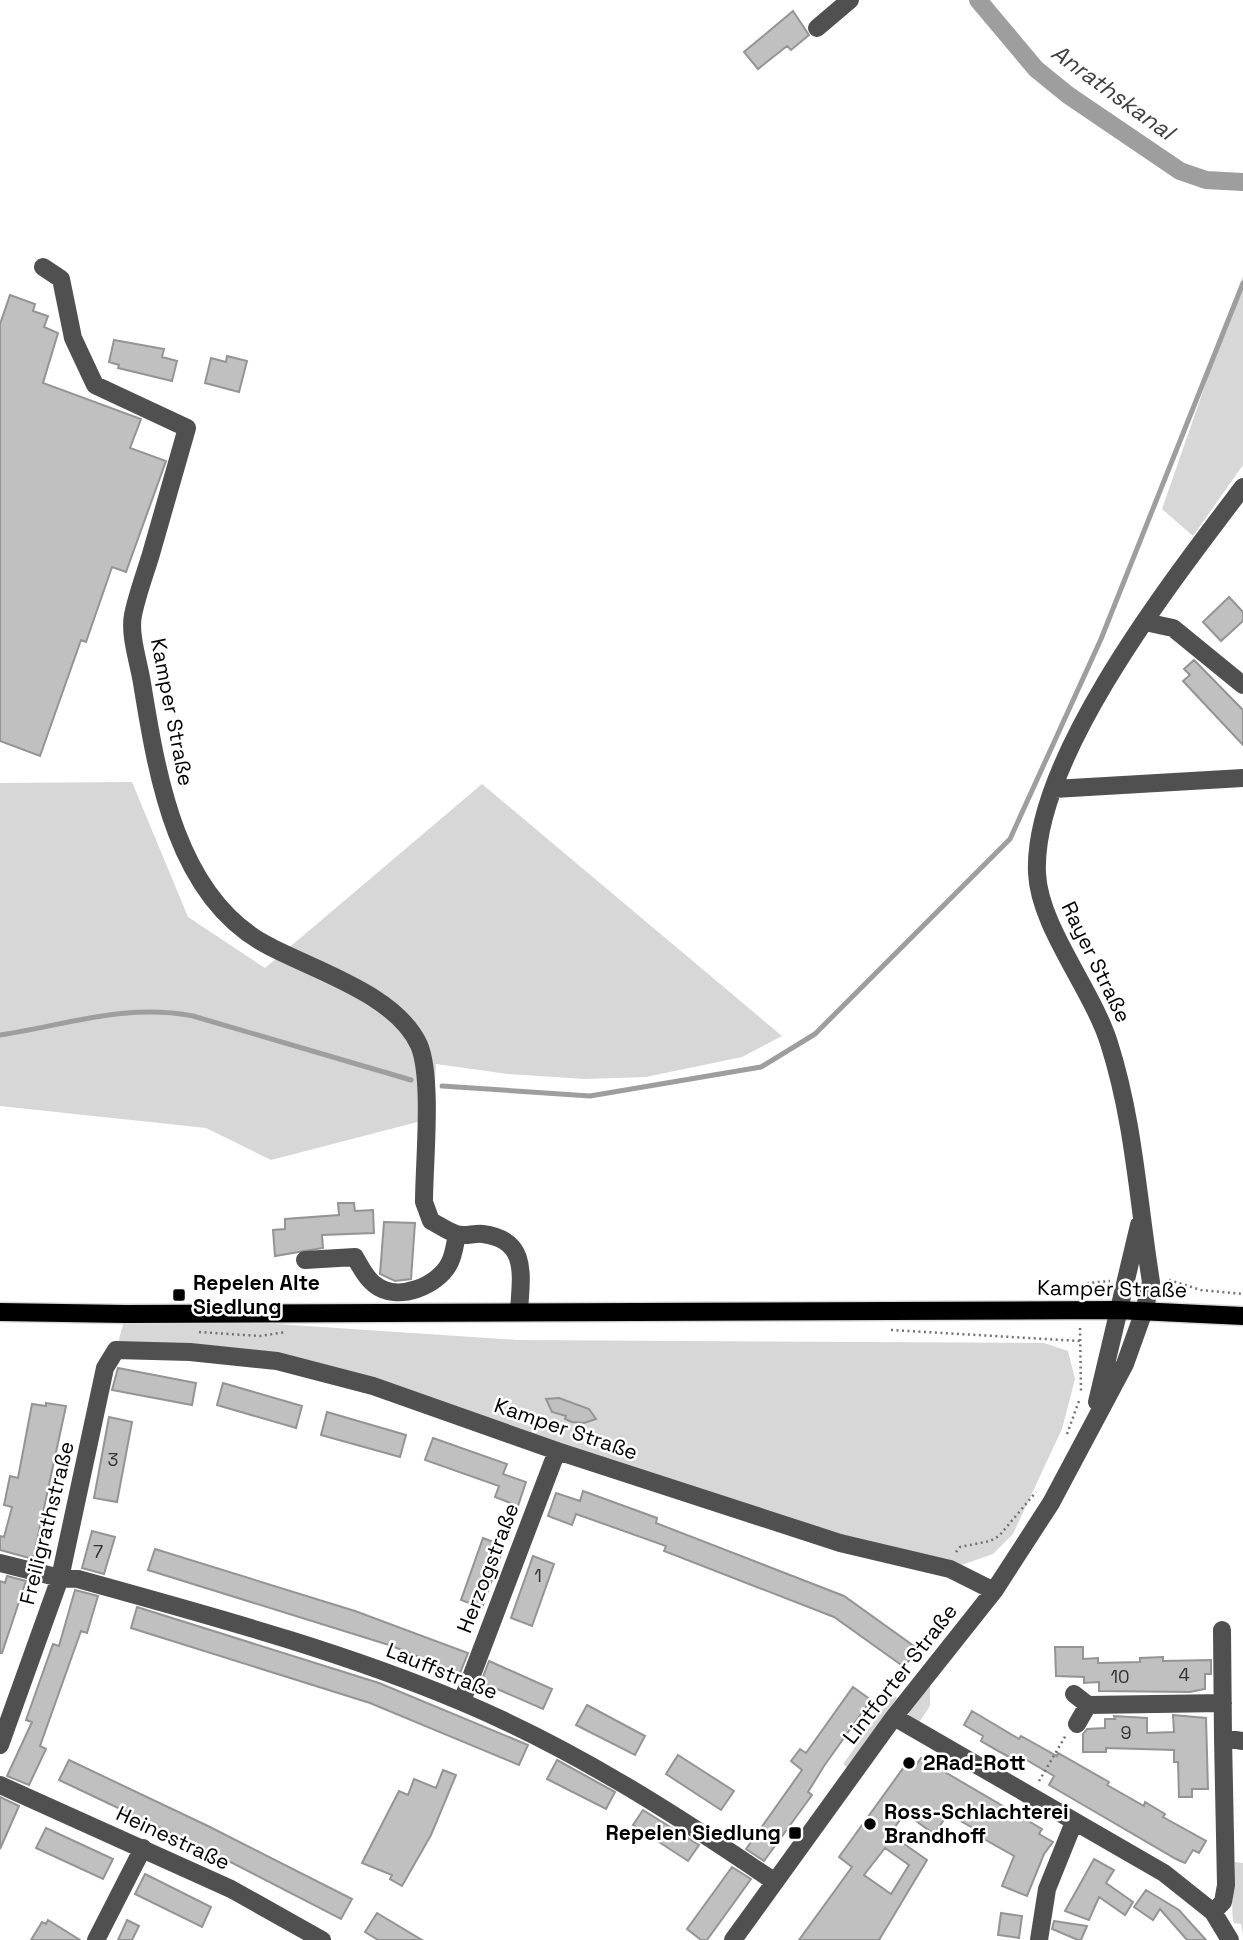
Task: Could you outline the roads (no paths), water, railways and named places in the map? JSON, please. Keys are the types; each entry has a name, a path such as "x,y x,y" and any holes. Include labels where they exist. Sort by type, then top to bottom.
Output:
{"main road":[{"name":"Kamper Straße","path":"0,1312 1117,1310 1243,1316"}],"street":[{"path":"817,28 850,0"},
{"name":"Kamper Straße","path":"43,267 61,279 73,338 95,385 187,428 132,618 155,758 168,807 184,847 217,904 240,928 265,945 359,990 387,1008 407,1026 419,1046 425,1075 424,1202 431,1221 457,1235"},
{"name":"Rayer Straße","path":"1144,1311 1151,1282 1141,1219 1132,1130 1108,1039 1090,994 1043,905 1037,874 1041,833 1054,789 1080,727 1145,622 1243,487"},
{"path":"1145,622 1173,628 1243,685"},
{"path":"1054,789 1243,778"},
{"name":"Rayer Straße","path":"1117,1310 1141,1219"},
{"path":"304,1260 355,1256 375,1285 390,1291 416,1289 435,1282 450,1262 457,1235 480,1234 501,1238 513,1247 521,1265 519,1311"},
{"name":"Lintforter Straße","path":"1090,1427 1117,1310"},
{"name":"Lintforter Straße","path":"733,1940 894,1717 994,1591 1051,1503 1125,1363 1144,1311"},
{"name":"Kamper Straße","path":"116,1350 190,1352 277,1361 373,1386 556,1451 840,1543 950,1569 994,1591"},
{"name":"Freiligrathstraße","path":"0,1745 60,1578 105,1368 116,1350"},
{"name":"Herzogstraße","path":"461,1701 556,1451"},
{"name":"Lauffstraße","path":"0,1563 60,1578 78,1579 215,1618 379,1670 461,1701 634,1788 775,1882"},
{"path":"1213,1912 1223,1902 1226,1885 1222,1630"},
{"path":"1077,1724 1081,1700 1223,1703"},
{"path":"894,1717 1164,1872 1213,1912 1230,1940"},
{"path":"1223,1738 1243,1741"},
{"name":"Heinestraße","path":"0,1785 230,1889 322,1940"},
{"path":"1039,1940 1047,1889 1074,1822"},
{"path":"96,1940 143,1848"}],"waterway":[{"name":"Anrathskanal","path":"978,0 1036,69 1068,95 1180,171 1206,180 1243,182"},
{"path":"442,1086 590,1096 761,1067 815,1034 1010,839 1101,639 1243,283"},
{"path":"0,1035 96,1017 144,1012 168,1013 193,1016 411,1080"}],"place":[{"name":"Repelen Alte Siedlung","path":"179,1295"},
{"name":"2Rad-Rott","path":"909,1763"},
{"name":"Ross-Schlachterei Brandhoff","path":"870,1824"},
{"name":"Repelen Siedlung","path":"795,1833"}]}
